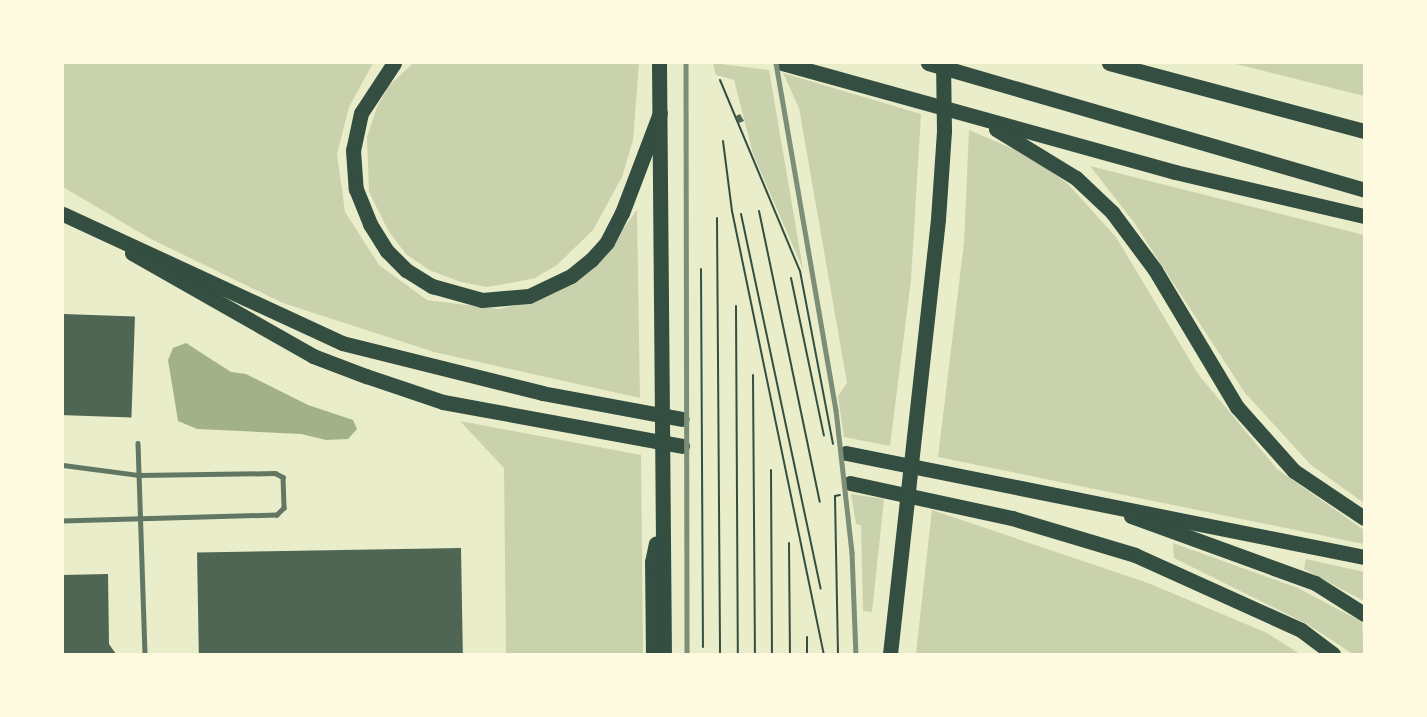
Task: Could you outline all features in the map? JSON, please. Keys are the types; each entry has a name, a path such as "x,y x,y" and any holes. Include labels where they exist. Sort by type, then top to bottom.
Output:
{"highway":[{"path":"394,63 361,113 353,150 356,189 375,233 406,270 432,286 482,300 529,296 571,276 591,260 608,242 622,213 660,112"},
{"path":"659,63 664,654"},
{"path":"782,63 1175,171 1364,216"},
{"path":"928,63 1364,190"},
{"path":"890,654 938,219 944,131 943,63"},
{"path":"1109,63 1364,131"},
{"path":"975,117 1076,178 1112,212 1155,270 1237,407 1294,471 1364,518"},
{"path":"63,214 118,242 342,343 542,393 682,419"},
{"path":"118,242 150,266 313,356 366,376 443,402 682,446"},
{"path":"840,449 1364,557"},
{"path":"844,484 1012,518 1135,555 1301,630 1333,654"},
{"path":"1101,503 1163,530 1315,582 1364,614"},
{"path":"653,654 652,562 663,508"}],"lane":[{"path":"138,443 145,654"},
{"path":"63,465 139,475 275,473 283,477 284,508 277,515 63,521"}],"path":[{"path":"720,80 800,271 840,449"},
{"path":"723,141 732,211 824,654"},
{"path":"759,211 820,502"},
{"path":"741,214 821,589"},
{"path":"717,218 720,654"},
{"path":"701,269 703,647"},
{"path":"791,278 824,436"},
{"path":"736,306 738,654"},
{"path":"753,375 755,654"},
{"path":"771,470 772,654"},
{"path":"838,654 835,496 840,496 844,484"},
{"path":"789,543 790,654"},
{"path":"807,637 807,654"}],"shaded area":[{"path":"63,63 373,63 349,107 337,154 345,212 379,265 427,300 499,309 539,300 578,279 597,264 637,210 640,398 434,352 283,303 151,239 63,187"},
{"path":"413,63 639,63 633,140 622,177 593,230 557,265 535,278 516,282 487,287 461,282 429,270 406,254 389,232 369,192 367,137 377,107 389,86"},
{"path":"713,63 769,70 803,269 753,154 734,80 716,75"},
{"path":"1232,63 1364,63 1364,96"},
{"path":"783,73 921,114 911,280 890,446 844,437 838,396 847,383 799,108"},
{"path":"969,130 1030,156 1068,184 1116,237 1198,374 1277,469 1364,530 1364,544 938,457 964,243"},
{"path":"1090,166 1364,235 1364,503 1311,465 1245,393 1133,221"},
{"path":"186,343 231,372 246,374 308,405 353,420 357,429 348,439 326,440 301,434 197,429 178,421 168,360 173,348"},
{"path":"460,421 641,455 643,654 506,654 504,468"},
{"path":"851,494 884,499 872,612 863,611 861,525 856,524"},
{"path":"932,510 1148,583 1267,633 1300,654 916,654"},
{"path":"1173,543 1298,588 1362,622 1364,654 1353,654 1307,624 1174,558"},
{"path":"1306,559 1364,572 1364,601 1304,569"}],"building":[{"path":"740,114 744,121 739,123 736,116"},
{"path":"63,314 135,317 131,417 63,415"},
{"path":"461,548 463,654 199,654 197,553"},
{"path":"108,574 109,644 116,654 63,654 63,575"}],"railway":[{"path":"686,63 687,654"},
{"path":"776,63 836,410 852,552 856,654"}]}
